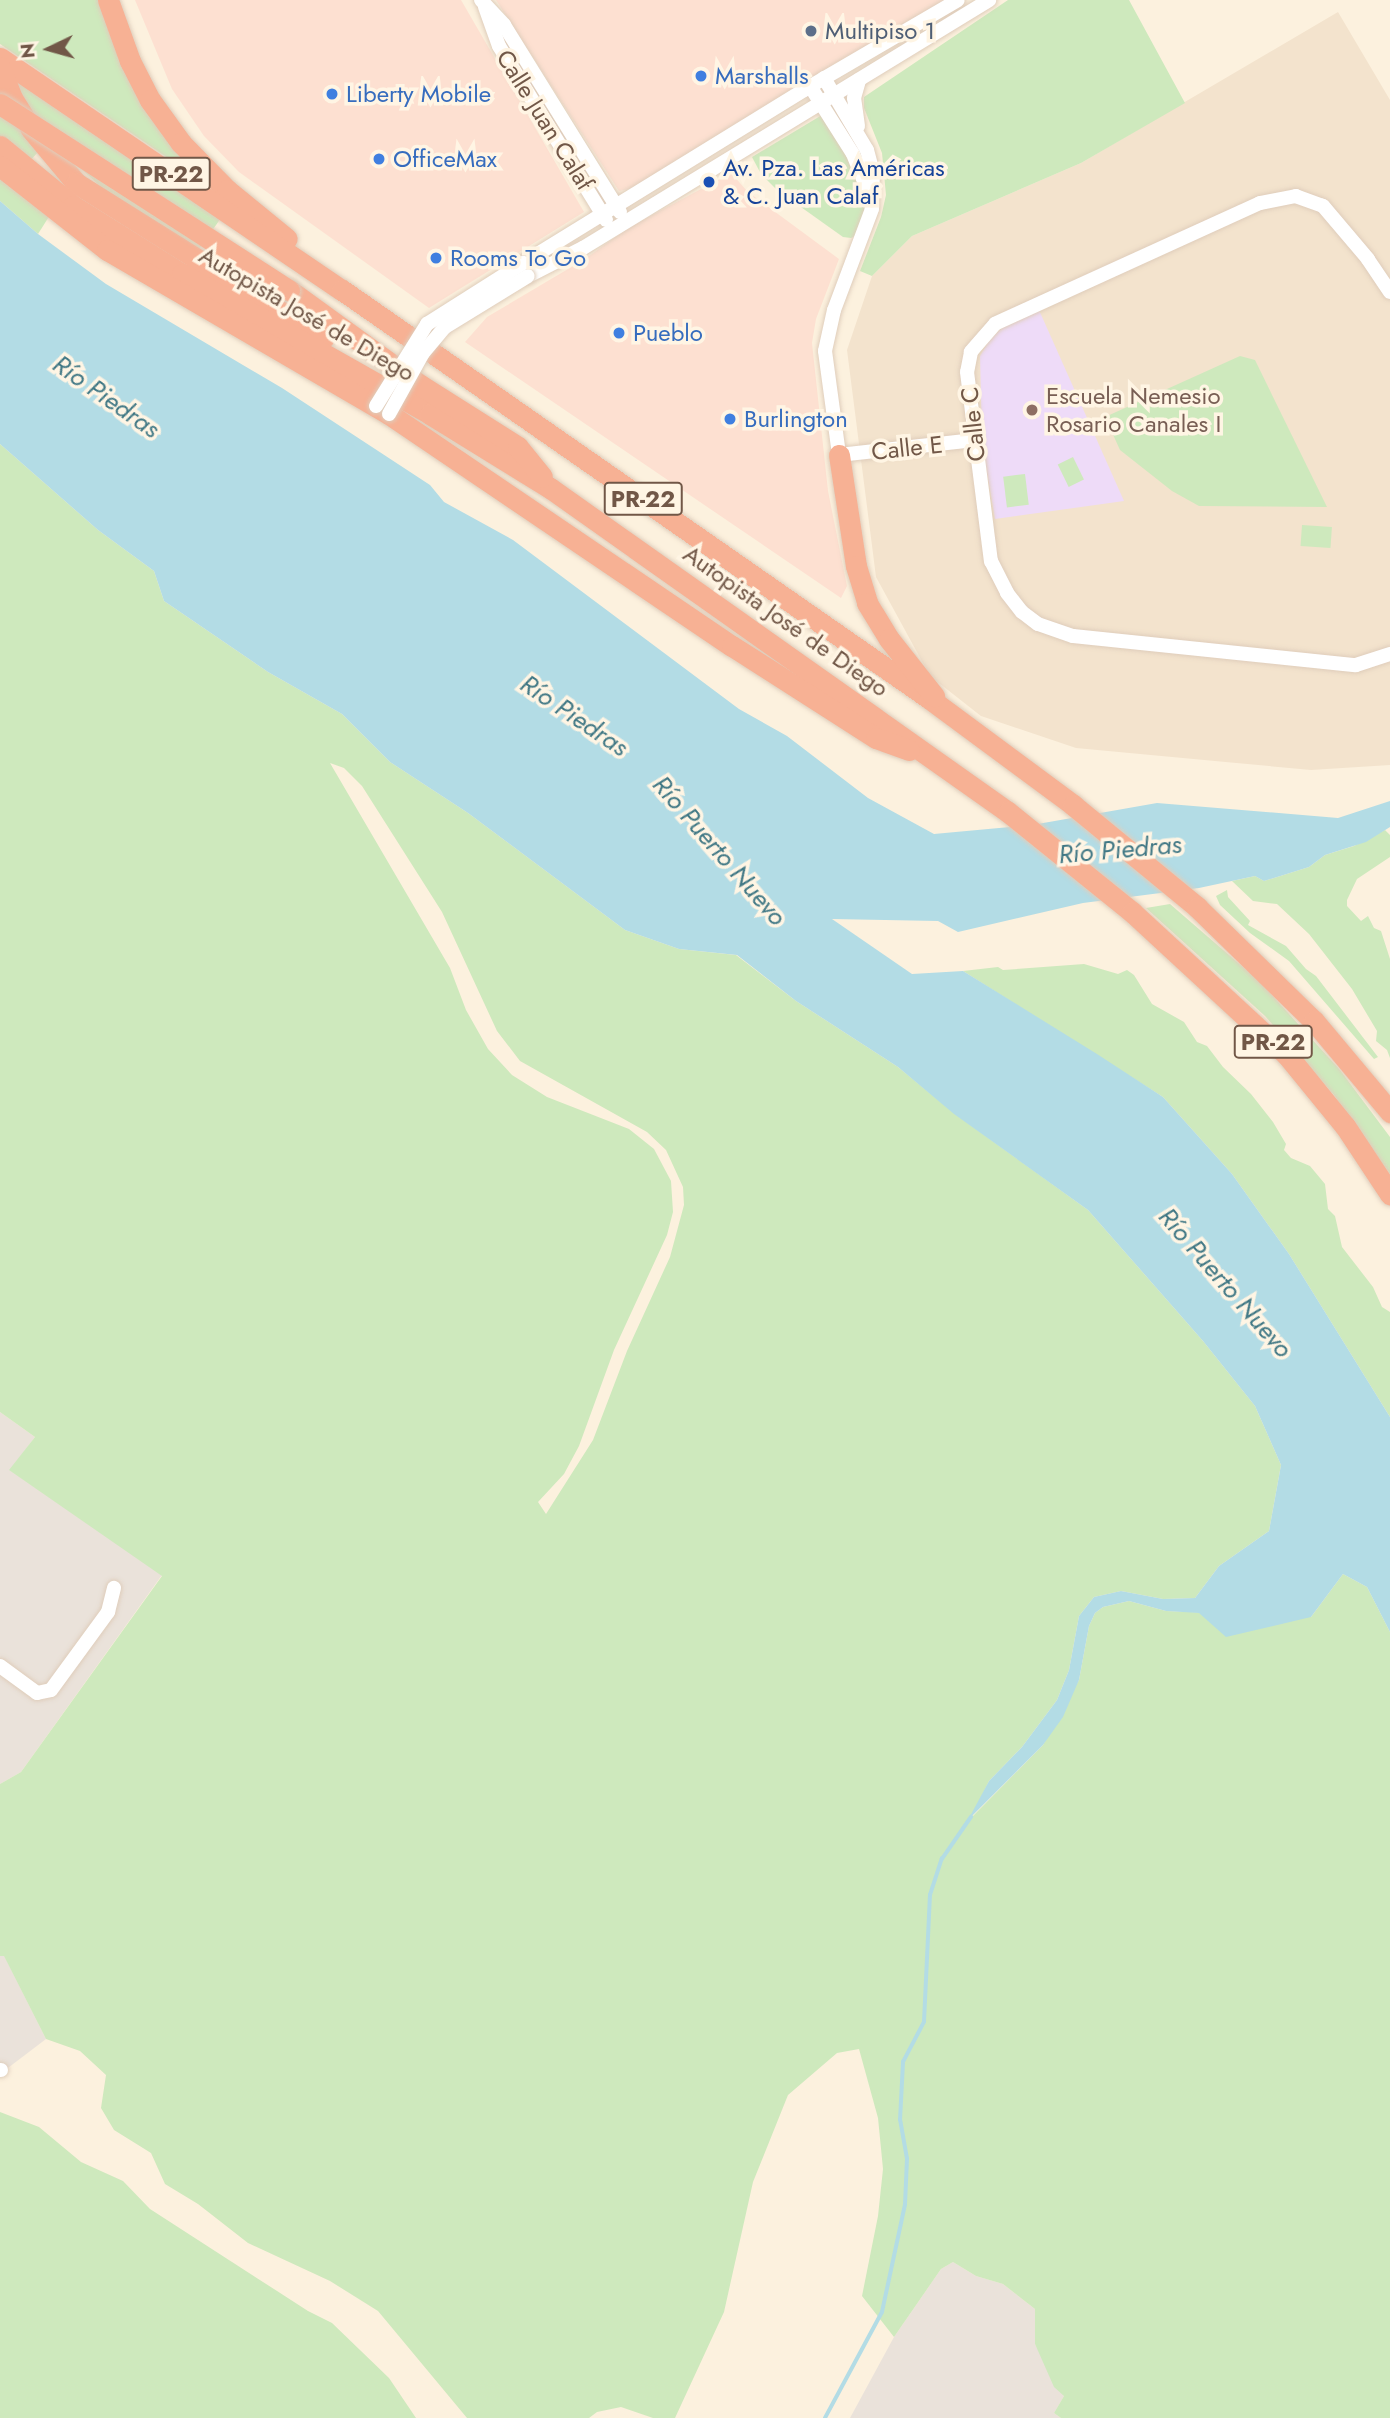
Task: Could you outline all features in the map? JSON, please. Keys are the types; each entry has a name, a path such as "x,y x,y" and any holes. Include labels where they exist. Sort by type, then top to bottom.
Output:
{"highway":[{"path":"108,0 135,71 150,100 181,143 227,190 272,225 342,290"},
{"name":"Autopista José de Diego","path":"0,58 342,290 943,709 1073,805 1197,907 1314,1021 1390,1112"},
{"path":"0,67 12,98 32,130 52,158 92,196 375,371 430,414"},
{"path":"0,104 289,290 420,384 518,447 550,488"},
{"name":"Autopista José de Diego","path":"0,146 73,206 182,274 430,414 550,488 1008,812 1132,912 1287,1055 1345,1126 1390,1194"},
{"path":"0,166 107,250 382,410 721,638 876,738 937,760"},
{"path":"839,455 856,566 867,603 889,639 943,709"}],"street":[{"path":"382,410 445,327 603,214 810,86 958,0"},
{"path":"526,269 626,222 989,0"},
{"name":"Calle Juan Calaf","path":"483,3 504,25 626,222"},
{"name":"Calle Juan Calaf","path":"483,3 499,46 612,230"},
{"path":"824,78 863,144"},
{"path":"839,455 825,351 834,310 872,209 873,173 854,104 859,80"},
{"path":"810,86 853,154 868,188 872,209"},
{"name":"Calle C","path":"1390,292 1368,259 1323,206 1296,196 1260,203 995,324 971,352 967,372 988,545 997,577 1022,612 1046,629 1077,637 1356,664 1390,654"},
{"name":"Calle E","path":"839,455 974,440"},
{"path":"0,1666 37,1693 51,1690 108,1612 114,1588"}],"shaded area":[{"path":"135,0 461,0 584,212 429,308 239,172 204,136 172,89"},
{"path":"496,0 945,0 633,188 619,191"},
{"path":"1338,12 1390,100 1390,765 1311,770 1076,748 981,716 930,676 876,577 847,350 872,276 912,236 1081,163"},
{"path":"731,173 748,192 839,259 816,319 812,343 828,491 847,586 841,598 465,342 487,317 585,259 628,228"},
{"name":"Escuela Nemesio Rosario Canales I","path":"1039,310 1124,501 995,519 982,443 980,356 989,341 1002,328"},
{"path":"0,1412 35,1437 10,1470 162,1575 21,1772 0,1784"},
{"path":"4,1955 46,2039 0,2074 0,1956"},
{"path":"953,2262 976,2276 1003,2284 1035,2309 1035,2344 1064,2396 1054,2413 1061,2418 850,2418 894,2337 941,2269"}],"green space":[{"path":"0,0 103,0 192,166 187,171 0,44"},
{"path":"1008,0 1129,0 1185,103 1081,163 912,236 872,276 860,271 881,217 886,195 882,153 864,108 864,97"},
{"path":"0,70 221,218 199,249 102,188 62,151 38,152 30,161 0,137"},
{"path":"822,115 851,162 866,200 865,212 855,236 851,238 843,237 777,190 761,174 752,157"},
{"path":"0,175 50,215 38,234 0,201"},
{"path":"1240,356 1255,360 1327,507 1199,506 1172,491 1120,450 1105,417"},
{"path":"0,444 98,530 154,571 164,601 268,672 342,714 390,762 468,813 625,930 679,949 736,955 796,1001 898,1067 955,1114 1088,1210 1203,1341 1255,1406 1281,1465 1269,1531 1219,1566 1195,1598 1163,1599 1121,1591 1094,1597 1079,1616 1069,1670 1057,1700 1022,1747 989,1781 971,1818 1043,1745 1079,1680 1089,1626 1095,1613 1103,1607 1129,1601 1166,1611 1311,1617 1343,1574 1367,1587 1390,1632 1390,2418 1061,2418 1054,2413 1064,2396 1054,2387 1035,2344 1035,2309 1003,2284 976,2276 953,2262 941,2269 894,2337 862,2296 878,2216 883,2169 878,2118 859,2049 837,2053 788,2095 753,2182 724,2312 675,2418 653,2418 621,2407 597,2412 589,2418 467,2418 378,2311 330,2281 248,2243 198,2204 165,2184 151,2153 114,2130 101,2108 106,2075 80,2051 46,2039 4,1956 0,1956 0,1784 21,1772 162,1576 9,1470 35,1437 0,1412","holes":["330,763 344,768 362,786 442,912 497,1031 520,1061 647,1132 666,1150 683,1187 684,1205 670,1257 627,1351 593,1440 546,1514 538,1502 564,1474 579,1446 614,1350 667,1235 673,1212 671,1181 654,1149 629,1129 547,1097 512,1075 488,1049 466,1010 450,968"]},
{"path":"1073,457 1084,479 1069,487 1058,464"},
{"path":"1025,474 1029,505 1007,507 1003,477"},
{"path":"1302,525 1332,527 1330,548 1301,546"},
{"path":"1385,830 1390,835 1390,857 1357,879 1347,906 1361,921 1368,916 1374,928 1381,931 1390,959 1390,1058 1387,1050 1376,1041 1377,1031 1352,989 1309,934 1277,904 1253,901 1232,881 1255,876 1264,881 1309,867 1325,855 1354,846"},
{"path":"1227,890 1228,897 1250,921 1248,925 1286,946 1306,969 1316,976 1378,1057 1374,1059 1289,961 1250,933 1220,905 1216,896"},
{"path":"1170,904 1259,981 1340,1070 1390,1137 1390,1174 1334,1095 1265,1016 1146,908"},
{"path":"1084,964 1118,974 1127,970 1134,975 1152,1004 1184,1022 1197,1042 1207,1046 1223,1067 1251,1094 1273,1122 1286,1144 1284,1150 1291,1158 1310,1166 1325,1184 1328,1209 1335,1216 1342,1247 1373,1287 1382,1307 1390,1312 1390,1417 1289,1254 1232,1174 1163,1097 963,971"},
{"path":"0,2112 39,2127 81,2162 123,2181 150,2209 308,2311 332,2323 389,2378 416,2418 0,2418"}],"water":[{"name":"Río Piedras","path":"0,201 38,234 106,284 282,388 430,485 444,502 513,540 739,709 787,736 868,798 934,834 1032,825 1157,803 1338,818 1390,801 1390,827 1366,842 1325,855 1309,867 1264,881 1255,876 1199,888 1083,903 958,932 938,921 832,919 912,974 963,971 1097,1054 1163,1097 1232,1174 1289,1254 1390,1417 1390,1632 1367,1587 1343,1574 1311,1617 1226,1637 1199,1613 1166,1611 1129,1601 1103,1607 1095,1613 1089,1626 1079,1680 1063,1717 1043,1745 968,1820 989,1781 1022,1747 1057,1700 1069,1670 1079,1616 1094,1597 1121,1591 1163,1599 1195,1598 1219,1566 1269,1531 1281,1465 1255,1406 1203,1341 1088,1210 954,1114 898,1067 796,1001 737,955 679,949 625,930 468,813 390,762 342,714 268,672 164,601 154,571 98,530 0,444"}],"waterway":[{"name":"Río Puerto Nuevo","path":"825,2418 882,2312 905,2205 907,2159 900,2120 903,2062 924,2022 930,1895 942,1859 971,1817"}],"place":[{"name":"Multipiso 1","path":"811,31"},
{"name":"Marshalls","path":"701,76"},
{"name":"Liberty Mobile","path":"332,94"},
{"name":"OfficeMax","path":"379,159"},
{"name":"Av. Pza. Las Américas & C. Juan Calaf","path":"709,182"},
{"name":"Rooms To Go","path":"436,258"},
{"name":"Pueblo","path":"619,333"},
{"name":"Escuela Nemesio Rosario Canales I","path":"1032,410"},
{"name":"Burlington","path":"730,419"}]}
